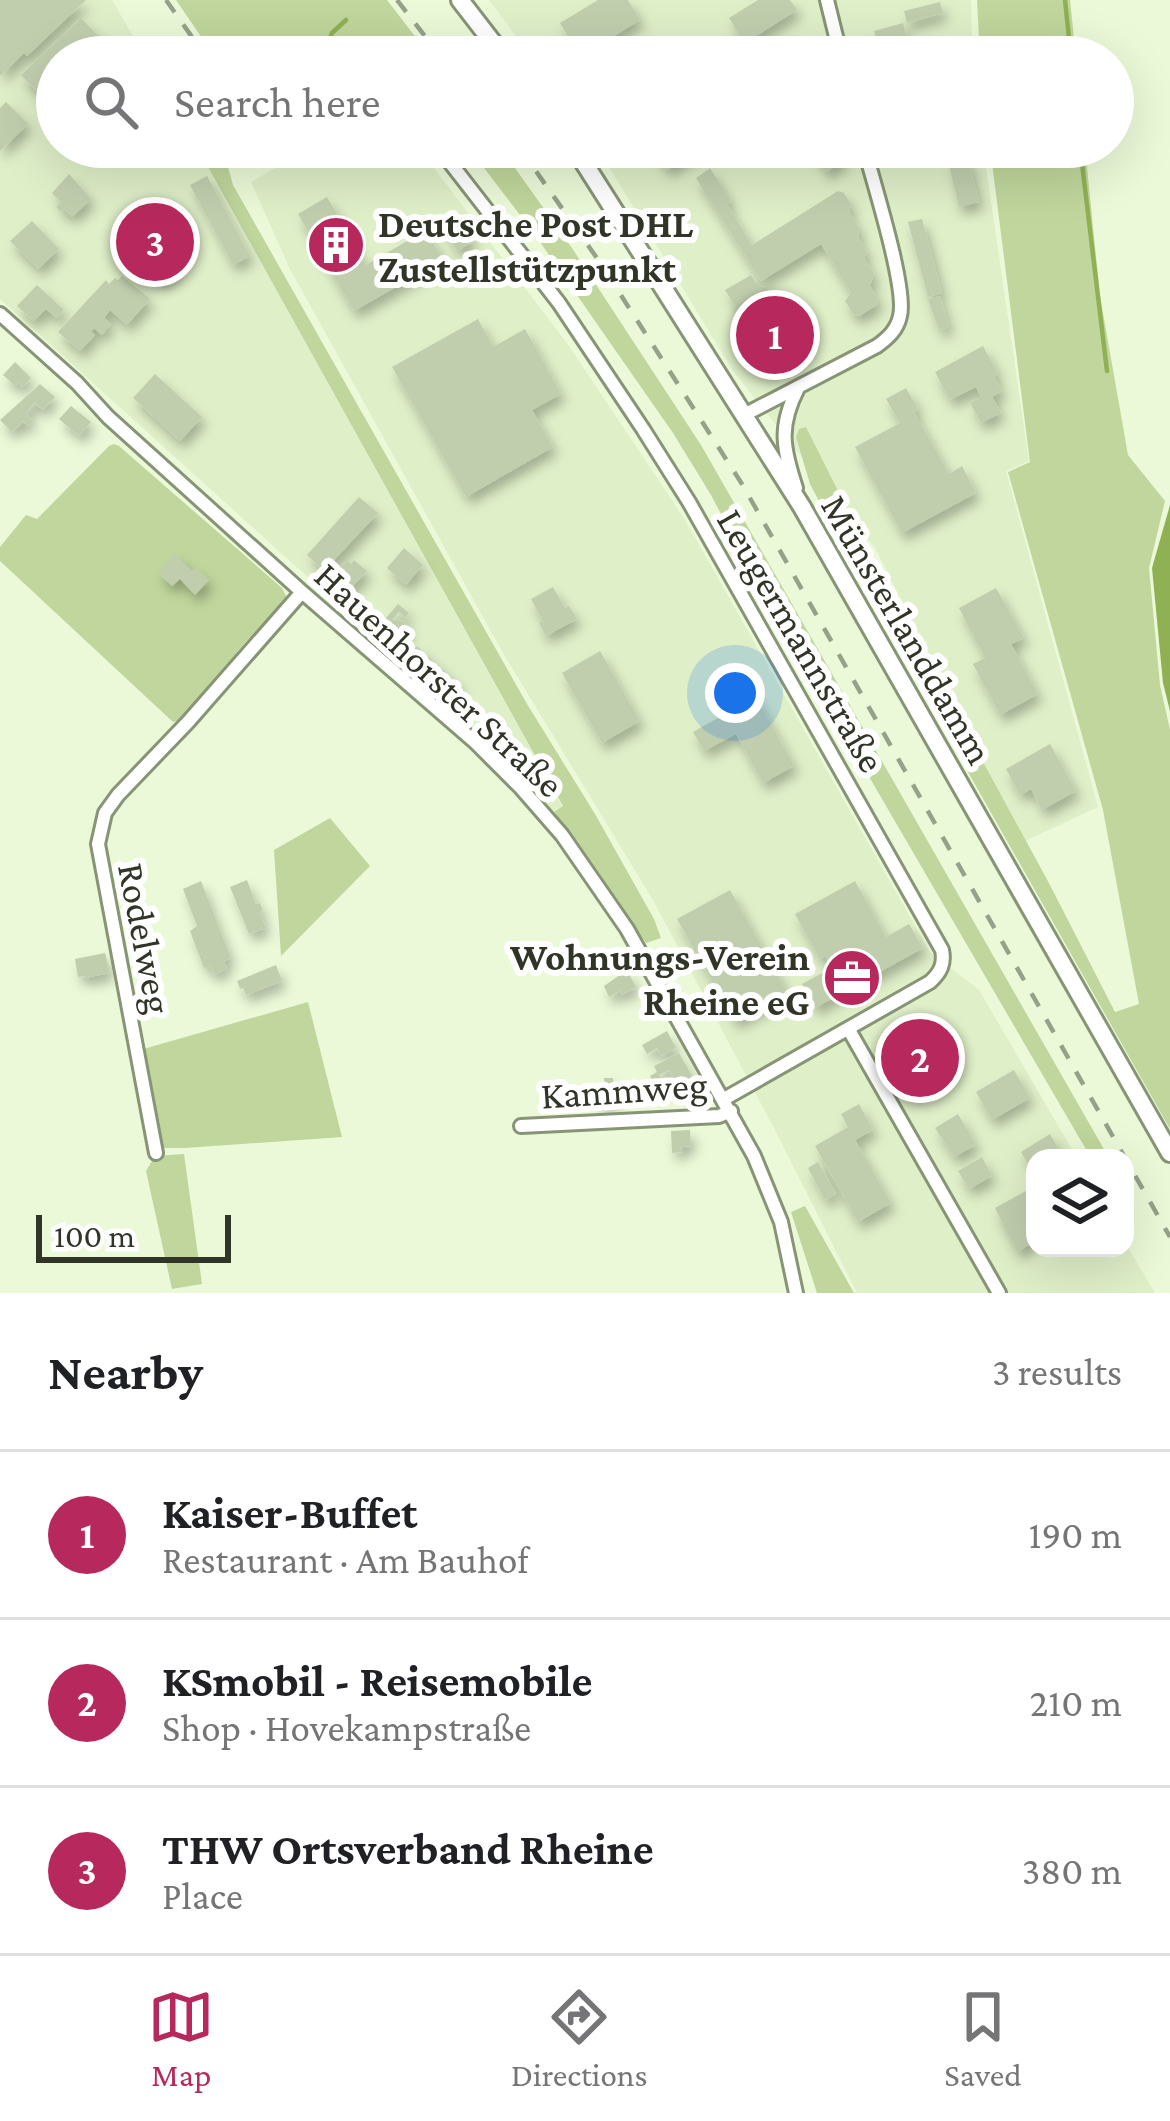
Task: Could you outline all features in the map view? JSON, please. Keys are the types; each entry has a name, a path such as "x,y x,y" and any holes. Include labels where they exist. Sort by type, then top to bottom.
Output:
{"main road":[{"path":"460,0 488,36"},
{"name":"Münsterlanddamm","path":"587,168 802,507 1170,1153"}],"street":[{"path":"827,0 836,36"},
{"name":"Leugermannstraße","path":"454,168 559,303 644,429 936,936 944,958 937,976 921,988 727,1105"},
{"path":"744,415 877,346 899,323 901,292 869,168"},
{"name":"Hauenhorster Straße","path":"0,314 302,592 476,742 562,835 627,928 754,1156 781,1222 796,1293"},
{"path":"800,385 787,409 783,430 802,507"},
{"name":"Rodelweg","path":"156,1153 98,844 105,813 302,592"},
{"path":"849,1030 999,1293"},
{"name":"Kammweg","path":"521,1126 719,1116 727,1105"}],"shaded area":[{"path":"0,0 112,0 133,36 36,36 36,168 209,168 563,807 554,812 446,702 0,299"},
{"path":"176,0 387,0 415,36 201,36"},
{"path":"489,0 971,0 972,36 516,36"},
{"path":"977,0 1070,0 1074,36 979,36"},
{"path":"209,168 228,168 233,185 527,704 595,814 661,938 646,943 554,812 563,806"},
{"path":"276,168 434,168 569,346 685,520 930,952 979,990 1072,1149 1026,1149 1026,1257 1134,1257 1155,1293 857,1293 653,900 503,653 290,269 251,182"},
{"path":"484,168 515,168 701,445 1104,1149 1086,1149 673,433"},
{"path":"610,168 986,168 1029,461 1006,471 1098,807 1023,842 875,548 733,371"},
{"path":"993,168 1087,168 1100,296 1128,455 1165,501 1149,568 1160,685 1170,730 1170,1129 878,613 810,484 796,437 806,427 1115,1012 1139,1004 1103,810 1008,472 1030,462"},
{"path":"114,444 286,596 286,605 258,636 249,638 234,663 182,720 173,722 0,561 0,547 26,515 37,519"},
{"path":"1170,505 1170,711 1152,568"},
{"path":"330,818 370,866 281,956 274,850"},
{"path":"308,1002 342,1137 184,1148 157,1144 140,1050"},
{"path":"184,1154 202,1284 172,1289 146,1171 155,1156"},
{"path":"805,1206 854,1293 817,1293 791,1212"}],"building":[{"path":"0,0 86,0 48,36 36,36 36,47 0,76"},
{"path":"598,0 628,0 640,20 614,36 568,36 560,23"},
{"path":"758,0 790,0 797,10 756,36 741,36 729,18"},
{"path":"940,2 943,13 907,23 904,11"},
{"path":"81,18 98,36 62,36"},
{"path":"903,23 906,36 875,36 874,31"},
{"path":"36,61 36,90 21,75"},
{"path":"6,102 28,124 0,151 0,108"},
{"path":"710,168 752,245 838,191 844,193 860,229 858,237 867,252 864,258 874,274 870,286 877,305 854,315 845,301 851,293 821,244 761,281 696,178"},
{"path":"950,168 970,168 979,202 959,207"},
{"path":"69,174 91,199 72,217 56,207 61,202 52,193"},
{"path":"207,176 250,256 233,265 190,185"},
{"name":"Deutsche Post DHL Zustellstützpunkt","path":"327,197 366,265 426,230 443,260 354,311 298,214"},
{"path":"457,213 473,242 457,251 441,222"},
{"path":"161,217 180,234 162,253 176,266 163,281 130,251"},
{"path":"922,219 942,293 928,297 908,222"},
{"path":"32,221 59,249 38,269 10,241"},
{"path":"751,275 757,284 775,292 783,306 799,310 808,324 804,341 790,350 773,346 764,332 749,328 725,290"},
{"path":"122,276 150,299 127,325 110,310 104,318 111,324 102,335 94,328 95,335 80,351 58,332 106,280 109,284"},
{"path":"37,285 64,310 57,318 46,309 34,321 17,306"},
{"path":"940,296 949,327 939,330 928,299"},
{"path":"478,319 493,347 525,329 561,394 532,410 553,447 466,497 392,367"},
{"path":"983,346 1002,391 992,397 1001,413 981,423 970,403 981,397 976,387 950,400 935,372"},
{"path":"15,362 31,378 23,387 3,375"},
{"path":"155,374 202,417 180,441 133,398"},
{"path":"40,384 55,397 43,410 35,403 26,413 33,422 29,426 23,422 12,432 0,420"},
{"path":"906,388 949,474 962,466 976,493 902,533 855,447 900,423 886,399"},
{"path":"71,406 91,422 79,436 59,419"},
{"path":"359,497 378,513 324,571 307,555"},
{"path":"404,548 423,565 406,585 387,568"},
{"path":"175,554 209,580 195,595 180,579 172,586 158,573"},
{"path":"347,560 367,571 347,592 337,583"},
{"path":"553,587 577,619 546,636 531,599"},
{"path":"996,588 1024,638 1011,644 1038,694 1000,715 973,664 985,658 959,608"},
{"path":"398,604 409,613 405,618 399,612 392,620 404,621 408,629 397,640 389,635 386,618"},
{"path":"417,646 461,686 449,698 406,658"},
{"path":"600,651 640,721 602,743 562,673"},
{"path":"753,691 794,766 763,783 736,734 704,751 693,732"},
{"path":"1050,744 1076,791 1042,810 1031,789 1020,795 1006,769"},
{"path":"247,880 256,904 260,903 266,928 249,934 230,887"},
{"path":"201,881 231,958 224,961 227,969 214,975 210,966 204,968 190,931 197,926 183,889"},
{"path":"855,881 886,937 909,924 923,948 815,1008 802,984 831,968 825,956 820,959 795,914"},
{"path":"730,890 788,993 735,1022 677,919"},
{"path":"105,953 110,973 78,977 75,959"},
{"path":"276,965 282,981 246,995 240,989 237,981"},
{"path":"627,970 636,987 609,997 604,986"},
{"path":"667,1031 676,1048 662,1056 657,1048 647,1054 642,1045"},
{"path":"942,1039 956,1065 913,1091 897,1062"},
{"path":"679,1053 694,1079 679,1088 669,1070 659,1075 665,1086 658,1090 650,1076 657,1072 654,1066"},
{"path":"1014,1070 1030,1098 992,1120 976,1092"},
{"path":"604,1078 613,1078 615,1103 597,1105 597,1088 605,1087"},
{"path":"859,1104 873,1130 855,1140 891,1203 858,1222 815,1146 848,1127 841,1114"},
{"path":"958,1114 976,1145 954,1157 935,1128"},
{"path":"690,1130 691,1146 672,1153 671,1131"},
{"path":"1050,1134 1058,1148 1026,1149 1026,1161 1021,1152"},
{"path":"982,1157 992,1176 969,1189 958,1171"},
{"path":"818,1162 836,1194 825,1200 808,1168"},
{"path":"1026,1191 1026,1246 1017,1252 995,1208"}],"waterway":[{"path":"1065,0 1069,36"},
{"path":"331,36 346,20"},
{"path":"1083,168 1107,371"}],"railway":[{"path":"166,0 191,36"},
{"path":"397,0 425,36"},
{"path":"534,168 742,484 1170,1237"}],"place":[{"name":"THW Ortsverband Rheine","path":"155,242"},
{"name":"Deutsche Post DHL Zustellstützpunkt","path":"336,245"},
{"name":"Kaiser-Buffet","path":"775,335"},
{"name":"Wohnungs-Verein Rheine eG","path":"852,978"},
{"name":"KSmobil - Reisemobile","path":"920,1058"}]}
